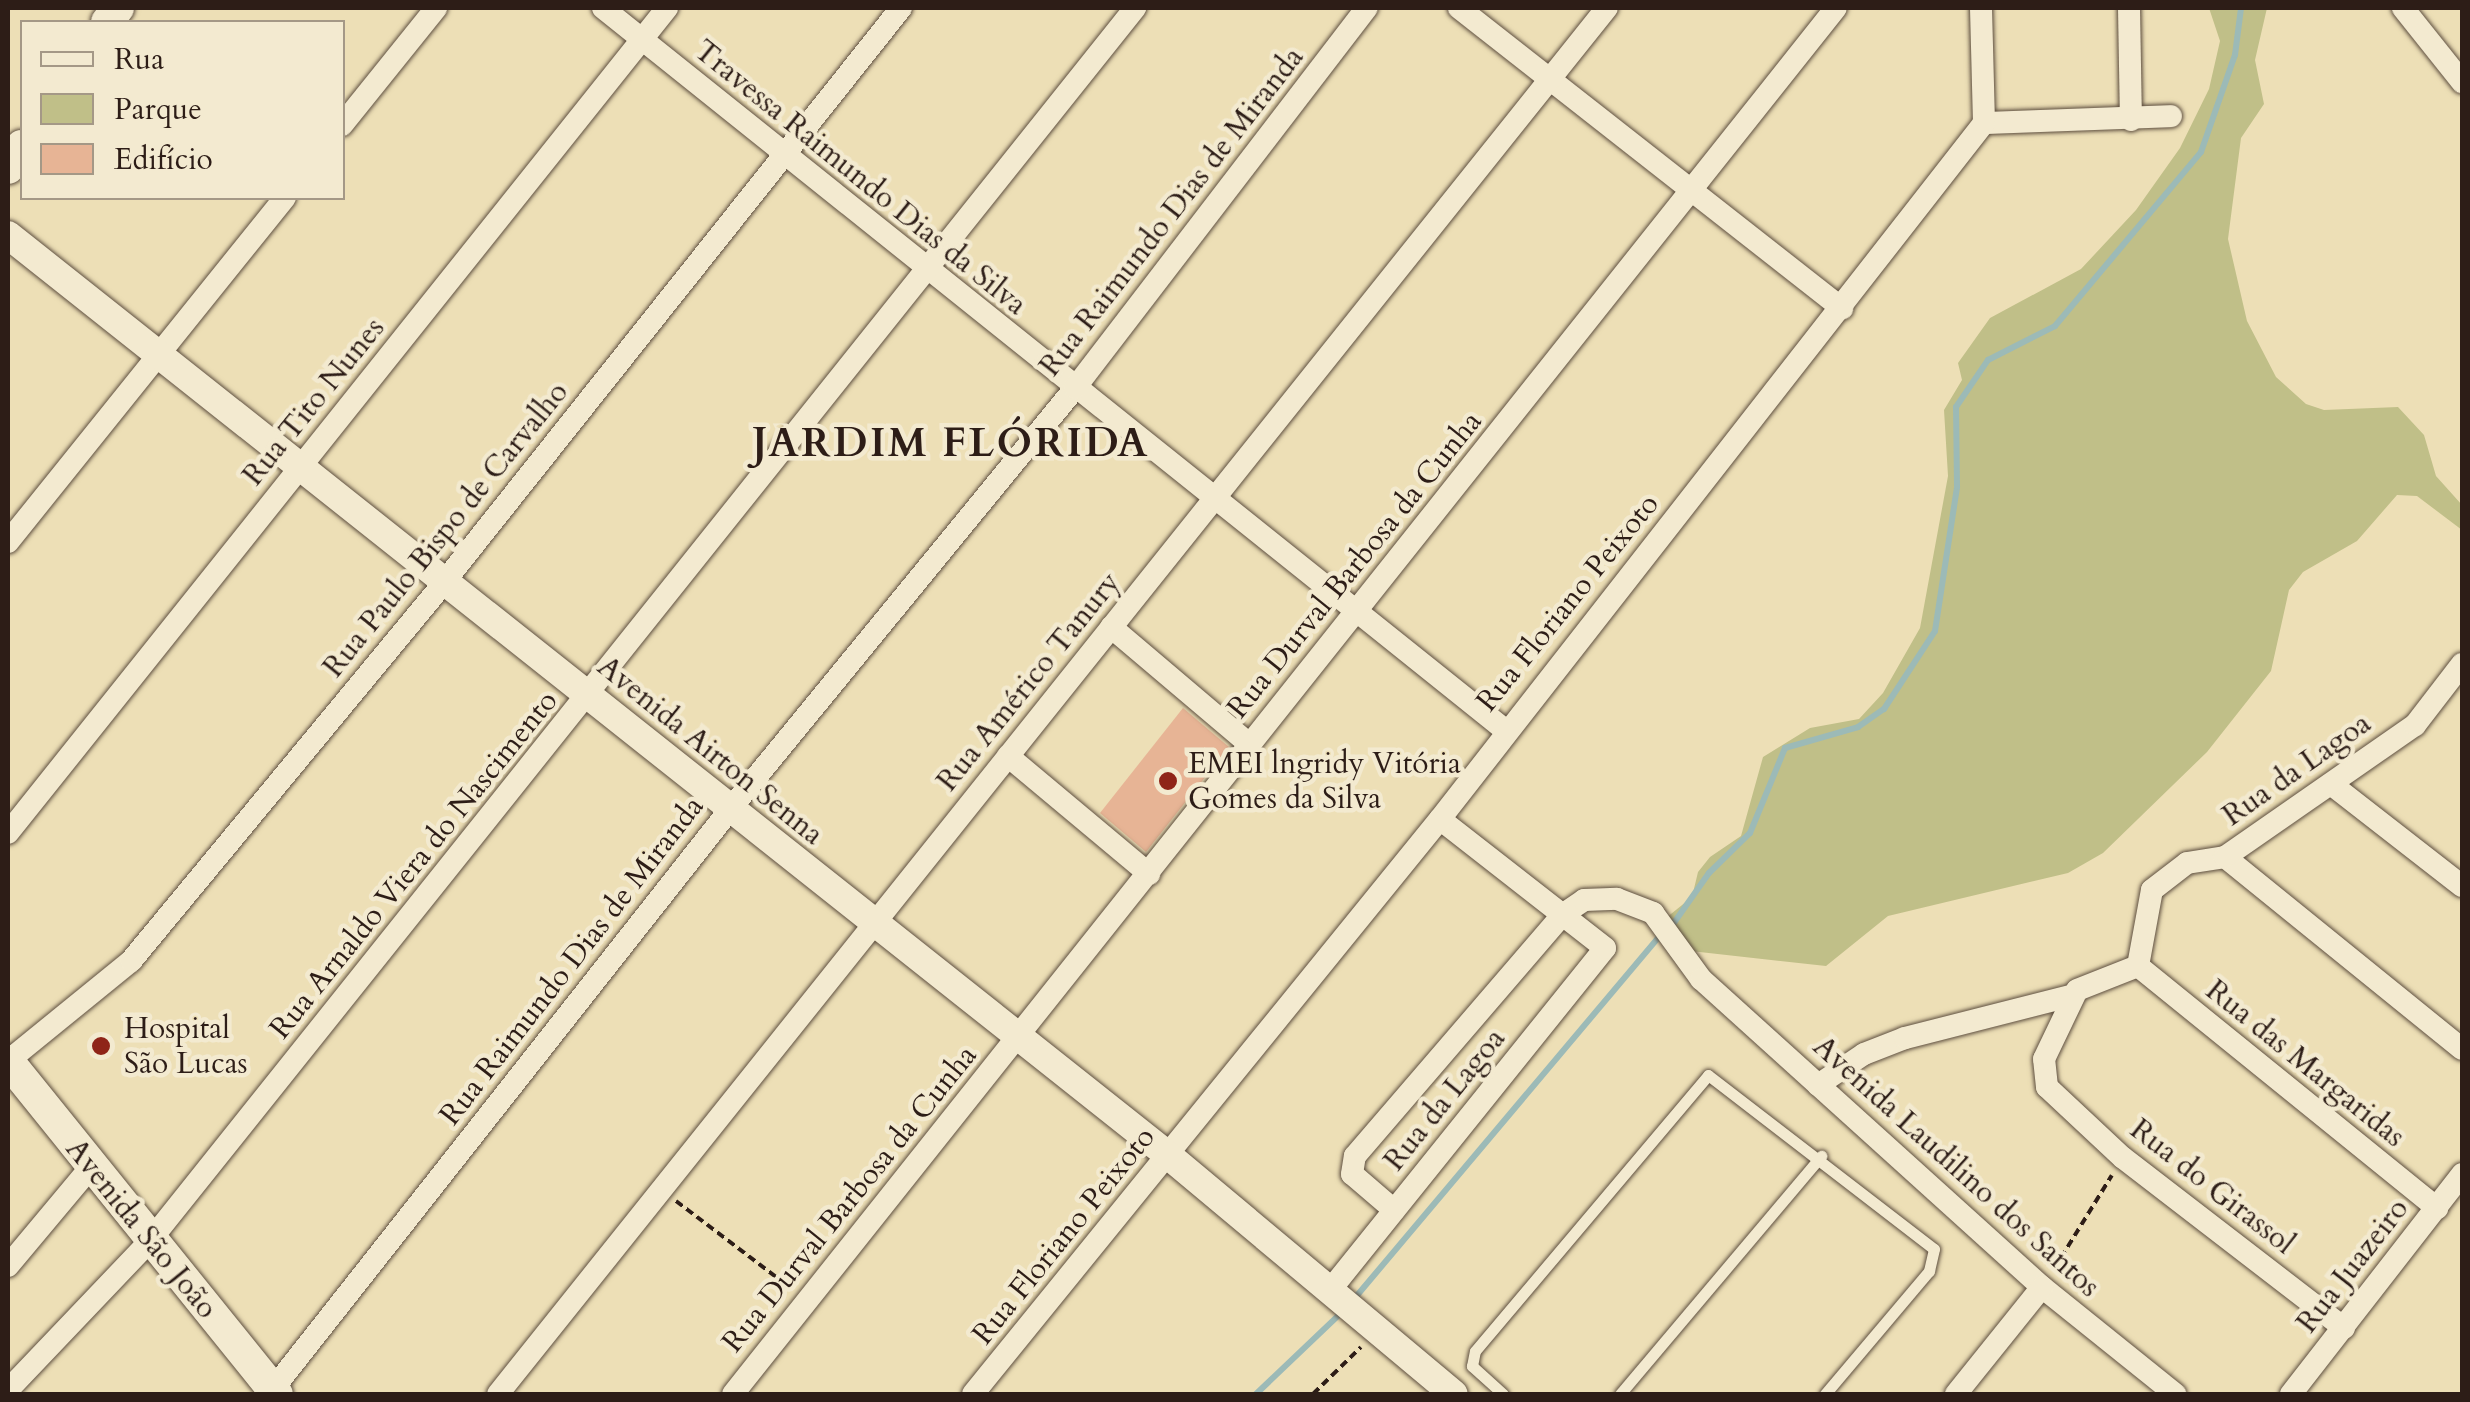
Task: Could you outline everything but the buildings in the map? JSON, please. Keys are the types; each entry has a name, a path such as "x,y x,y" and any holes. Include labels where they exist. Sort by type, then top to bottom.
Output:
{"main road":[{"name":"Avenida São João","path":"8,1061 89,1169 275,1392"}],"street":[{"path":"345,121 436,8"},
{"name":"Travessa Raimundo Dias da Silva","path":"602,8 1354,614 1504,730"},
{"name":"Rua Tito Nunes","path":"8,832 666,8"},
{"name":"Rua Paulo Bispo de Carvalho","path":"8,1061 131,962 445,581 901,8"},
{"name":"Rua Arnaldo Viera do Nascimento","path":"15,1385 149,1242 1134,8"},
{"name":"Rua Raimundo Dias de Miranda","path":"275,1392 731,808 1075,388 1367,8"},
{"path":"1460,8 1842,308"},
{"name":"Rua Américo Tanury","path":"498,1394 1606,8"},
{"name":"Rua Durval Barbosa da Cunha","path":"733,1394 1836,8"},
{"path":"1981,8 1984,124 2171,116"},
{"path":"2129,8 2130,120"},
{"path":"2403,8 2462,82"},
{"name":"Rua Floriano Peixoto","path":"973,1394 1440,819 1504,730 1984,124"},
{"path":"8,542 283,200"},
{"name":"Avenida Airton Senna","path":"8,235 158,358 1169,1156 1454,1394"},
{"path":"1111,627 1250,745"},
{"name":"Rua da Lagoa","path":"2138,966 2152,890 2187,863 2225,858 2415,726 2462,664"},
{"path":"1008,756 1149,874"},
{"path":"2330,784 2462,886"},
{"path":"1394,1210 1352,1174 1354,1156 1562,915 1440,819"},
{"path":"2225,858 2462,1049"},
{"name":"Avenida Laudilino dos Santos","path":"1562,915 1584,900 1637,905 1653,913 1701,979 2163,1391"},
{"name":"Rua da Lagoa","path":"1334,1291 1394,1210 1605,948 1562,915"},
{"path":"1818,1085 1864,1054 1905,1038 2074,995 2138,966"},
{"name":"Rua das Margaridas","path":"2138,966 2437,1208"},
{"name":"Rua do Girassol","path":"2074,995 2044,1059 2048,1087 2123,1158 2344,1328"},
{"path":"8,1266 89,1169"},
{"name":"Rua Juazeiro","path":"2291,1394 2462,1174"},
{"path":"1956,1394 2042,1287"}],"lane":[{"path":"1503,1394 1472,1366 1475,1351 1703,1076 1820,1156 1929,1242 1935,1255 1825,1394"},
{"path":"1620,1394 1820,1156"}],"path":[{"path":"2042,1287 2123,1158"},
{"path":"661,1190 807,1301"},
{"path":"1312,1394 1374,1325"}],"green space":[{"path":"2209,8 2267,8 2255,60 2264,104 2241,138 2228,239 2247,321 2276,377 2306,404 2324,410 2398,407 2424,435 2436,476 2462,505 2462,530 2417,496 2397,495 2357,541 2303,572 2289,590 2271,671 2207,752 2103,853 2068,873 1888,916 1826,966 1673,949 1661,922 1692,897 1698,872 1710,857 1741,836 1763,757 1810,728 1859,719 1883,693 1920,628 1948,476 1944,410 1962,380 1958,363 1990,318 2081,269 2136,210 2180,148 2209,89 2220,41"}],"waterway":[{"path":"1671,927 1709,873 1750,833 1785,748 1858,727 1884,709 1935,631 1957,487 1956,407 1988,360 2055,326 2201,152 2235,55 2241,8"},
{"path":"1354,1299 1661,935"},
{"path":"1256,1394 1342,1312"}],"place":[{"name":"EMEI lngridy Vitória Gomes da Silva","path":"1168,781"},
{"name":"Hospital São Lucas","path":"101,1046"}],"district":[{"name":"JARDIM FLÓRIDA","path":"951,444"}]}
